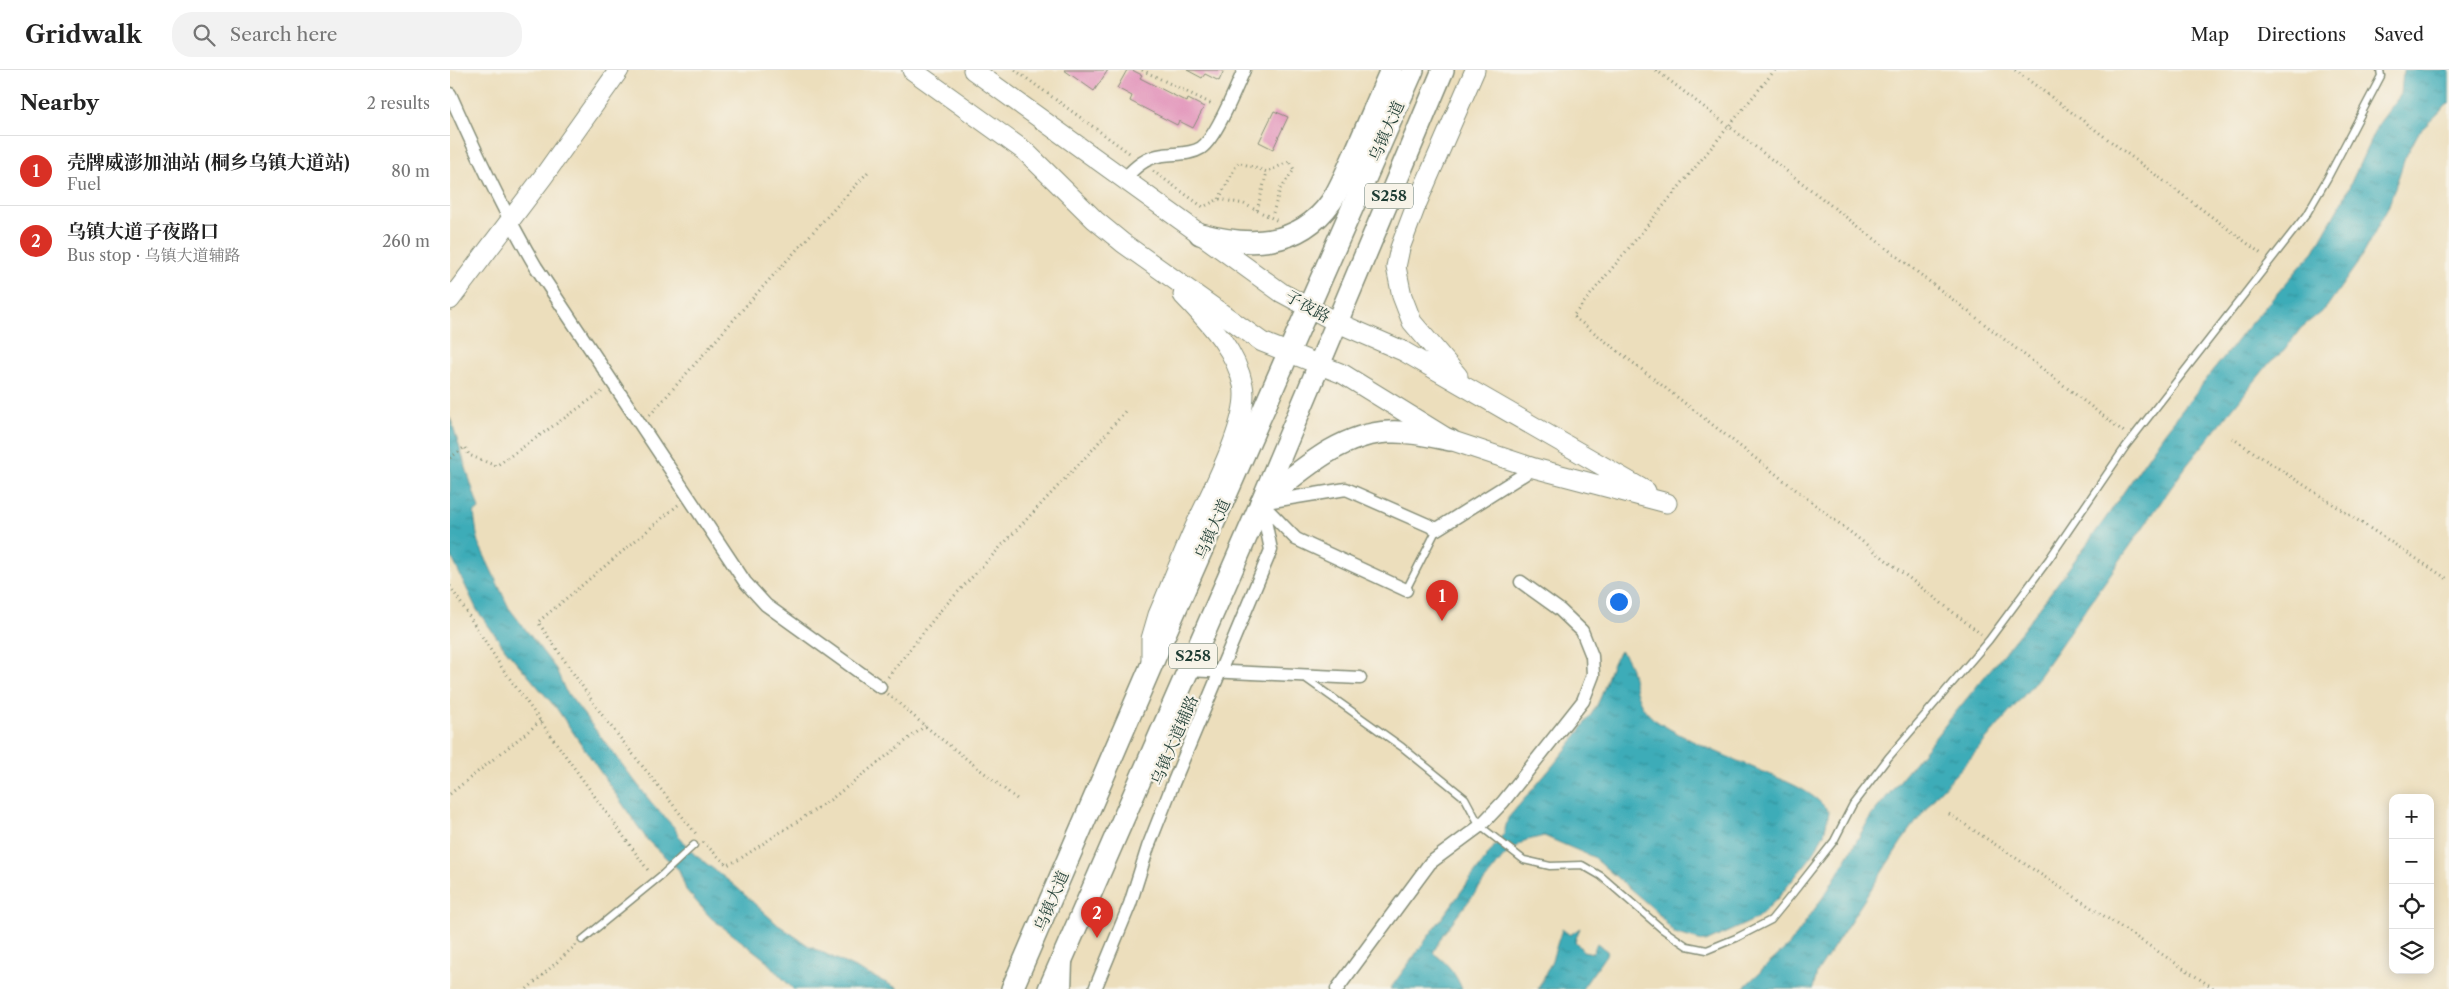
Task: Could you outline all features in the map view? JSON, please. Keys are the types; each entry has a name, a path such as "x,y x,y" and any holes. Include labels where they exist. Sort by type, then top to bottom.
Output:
{"main road":[{"path":"450,300 619,70"},
{"path":"912,70 1026,152 1094,220 1262,342 1319,364 1364,386 1450,440"},
{"name":"子夜路","path":"973,70 1282,293 1336,322 1403,351 1667,503 1534,468"},
{"path":"1200,234 1226,241 1259,242 1276,240 1295,233 1310,224 1323,212 1339,188 1391,70"},
{"name":"乌镇大道","path":"1012,989 1151,666 1290,354 1308,308 1413,70"},
{"name":"乌镇大道","path":"1049,989 1261,502 1443,70"},
{"path":"1471,389 1442,359 1412,322 1398,283 1396,268 1400,248 1417,203 1475,70"},
{"path":"1151,666 1151,639 1158,615 1223,464 1244,406 1244,387 1231,352 1158,268"},
{"path":"1261,502 1319,457 1338,446 1365,436 1389,432 1416,433 1450,440 1534,468"},
{"path":"1122,734 1153,748"}],"street":[{"path":"1124,179 1146,159 1160,155 1192,152 1201,148 1211,137 1244,70"},
{"path":"450,94 482,169 509,222 536,267 745,582 766,605 880,687"},
{"path":"1261,502 1346,489 1437,529 1534,468"},
{"path":"1261,502 1296,539 1406,590"},
{"name":"乌镇大道辅路","path":"1095,989 1130,904 1148,846 1172,786 1271,550 1261,502"},
{"path":"1336,989 1430,863 1480,826 1503,802 1583,701 1593,675 1592,656 1582,631 1560,610 1521,582"},
{"path":"1187,670 1360,678"},
{"path":"1065,989 1067,948"}],"lane":[{"path":"1302,676 1402,747 1465,798 1480,826 1524,860 1550,866 1582,865 1601,876 1662,929 1687,946 1707,950 1771,920 1834,840 1853,804 1888,758 1989,640 2049,559 2133,438 2306,216 2328,179 2381,76 2380,70"},
{"path":"1406,590 1437,529"},
{"path":"582,940 663,874 694,845"}],"path":[{"path":"1142,70 1225,110"},
{"path":"1656,70 2133,438"},
{"path":"1775,70 1573,316 1989,640"},
{"path":"2015,70 2271,262"},
{"path":"1219,200 1238,162 1267,172 1290,161 1294,170 1280,189 1272,216"},
{"path":"641,425 759,291 868,172"},
{"path":"1257,210 1267,172"},
{"path":"450,458 465,447 469,455 496,466 614,384"},
{"path":"1017,799 925,726 880,687 941,610 1094,448 1127,409"},
{"path":"2232,438 2449,580"},
{"path":"688,496 538,622 602,715 701,839 726,865 830,800 925,726"},
{"path":"451,588 500,665 655,880"},
{"path":"450,794 541,721"},
{"path":"1949,814 2215,989"},
{"path":"527,989 582,940"}],"water":[{"path":"2403,70 2449,70 2449,103 2419,132 2405,158 2388,208 2357,264 2326,308 2301,328 2284,351 2271,361 2187,465 2031,687 1968,761 1937,794 1902,841 1817,973 1813,989 1738,989 1743,988 1790,944 1828,890 1871,816 2025,627 2103,522 2165,432 2245,330 2314,251 2344,198 2377,126 2401,94"},
{"path":"450,417 479,509 474,513 478,542 509,608 556,669 565,690 654,806 674,827 680,838 694,854 734,885 777,924 809,946 899,989 793,989 762,957 711,918 686,890 679,870 648,841 557,709 506,650 477,610 450,554"},
{"path":"1620,651 1630,666 1641,704 1648,714 1658,722 1705,747 1805,791 1822,804 1829,812 1824,834 1812,856 1777,899 1756,919 1706,942 1674,933 1656,911 1593,857 1544,836 1524,841 1504,856 1443,934 1433,953 1451,969 1462,989 1390,989 1504,833 1508,818 1553,766 1585,724 1598,703 1612,665"},
{"path":"1580,928 1575,941 1583,951 1593,953 1597,943 1608,952 1582,989 1538,989 1551,963 1562,929 1570,935"}],"building":[{"path":"1064,70 1108,70 1094,91"},
{"path":"1127,70 1132,70 1142,75 1140,78 1187,102 1188,99 1204,107 1193,128 1179,121 1177,125 1130,101 1132,96 1117,88"},
{"path":"1187,70 1224,70 1219,81 1205,74 1202,78"},
{"path":"1274,111 1288,117 1273,149 1259,142"}],"place":[{"name":"壳牌威澎加油站 (桐乡乌镇大道站)","path":"1442,621"},
{"name":"乌镇大道子夜路口","path":"1097,938"}]}
